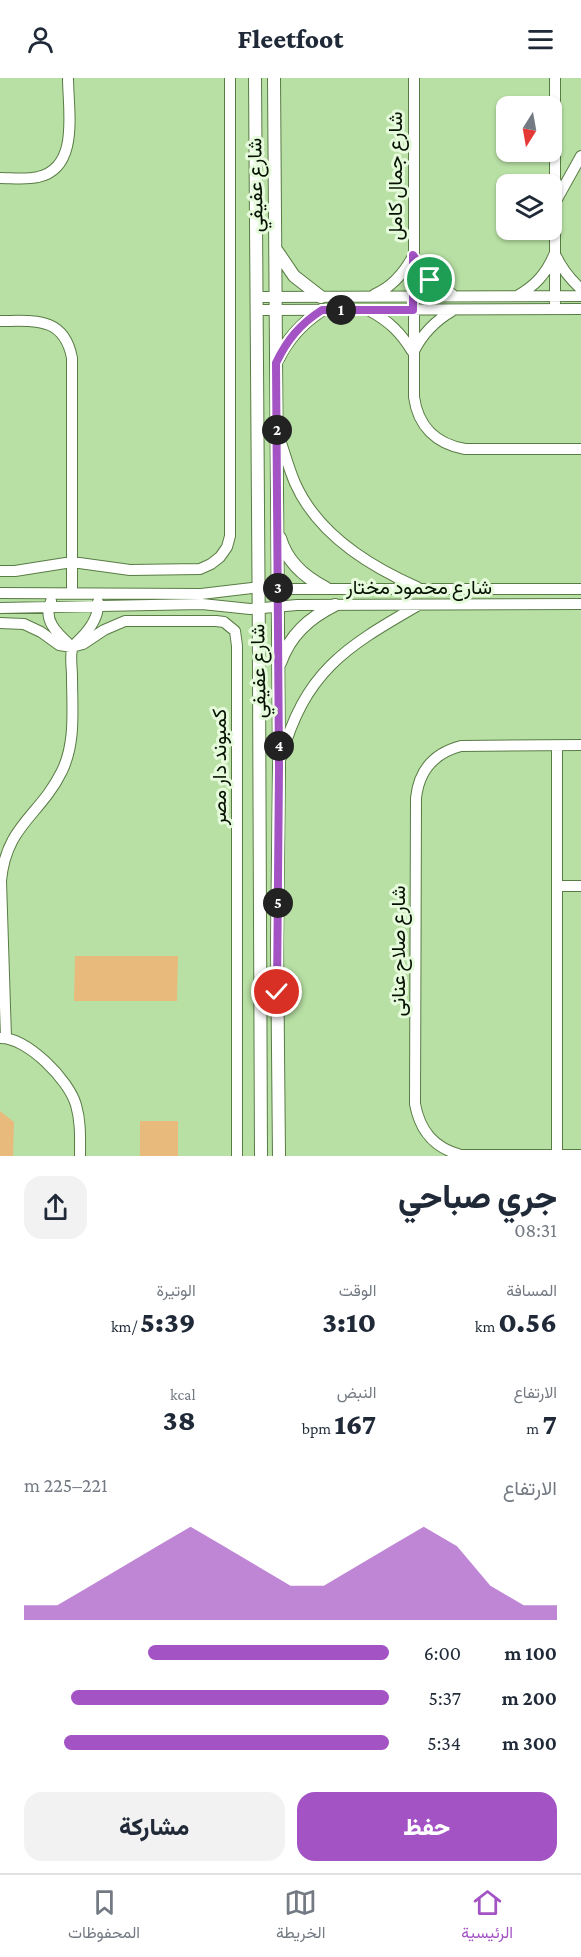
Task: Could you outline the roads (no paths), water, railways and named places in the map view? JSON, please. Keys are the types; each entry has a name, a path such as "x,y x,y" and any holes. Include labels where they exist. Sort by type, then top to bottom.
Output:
{"street":[{"path":"0,178 36,178 56,168 63,159 68,149 68,78"},
{"path":"0,571 15,571 72,562 130,570 200,568 220,557 227,547 230,536 230,78"},
{"name":"شارع عفيفي","path":"255,78 261,1156"},
{"name":"شارع عفيفي","path":"274,78 278,531 279,1156"},
{"name":"شارع جمال كامل","path":"414,78 413,354 416,408 426,428 443,442 465,449 581,449"},
{"path":"555,78 555,174"},
{"path":"562,190 581,156"},
{"path":"555,240 555,309"},
{"path":"275,248 294,276 321,297"},
{"path":"555,252 561,266 581,289"},
{"path":"517,296 541,279 555,252"},
{"path":"369,297 396,281 406,269 413,255 430,280 455,296"},
{"path":"257,297 581,296"},
{"path":"257,310 581,309"},
{"path":"276,363 294,333 322,310"},
{"path":"369,310 383,317 395,328 413,354"},
{"path":"413,354 430,327 442,317 456,310"},
{"path":"0,321 43,322 64,335 70,346 72,358 72,593"},
{"path":"277,431 296,484 310,507 327,528 368,562 423,589"},
{"path":"278,531 290,560 312,581 326,588"},
{"name":"شارع محمود مختار","path":"0,593 201,594 258,588 581,589"},
{"path":"56,593 48,607 47,615 49,622 72,647 72,739 68,756 55,784 16,832 2,868 3,1038 24,1044 70,1090 79,1116 80,1156"},
{"path":"72,647 86,632 96,615 98,607 94,593"},
{"name":"شارع محمود مختار","path":"0,608 202,604 258,609 277,606 335,605 581,604"},
{"path":"278,670 284,653 299,631 319,613 335,605"},
{"path":"279,767 287,737 297,714 309,691 325,671 342,653 363,637 419,605"},
{"name":"كمبوند دار مصر","path":"72,647 84,644 104,630 125,621 224,622 235,631 237,638 237,1156"},
{"path":"0,623 24,624 41,632 59,645 72,647"},
{"name":"شارع صلاح عنانى","path":"581,745 461,746 438,755 422,774 416,798 417,1116 425,1133 438,1146 461,1155 581,1155"},
{"path":"557,746 557,1155"},
{"path":"557,886 581,886"},
{"path":"260,942 277,942"},
{"path":"279,1137 286,1156"}]}
